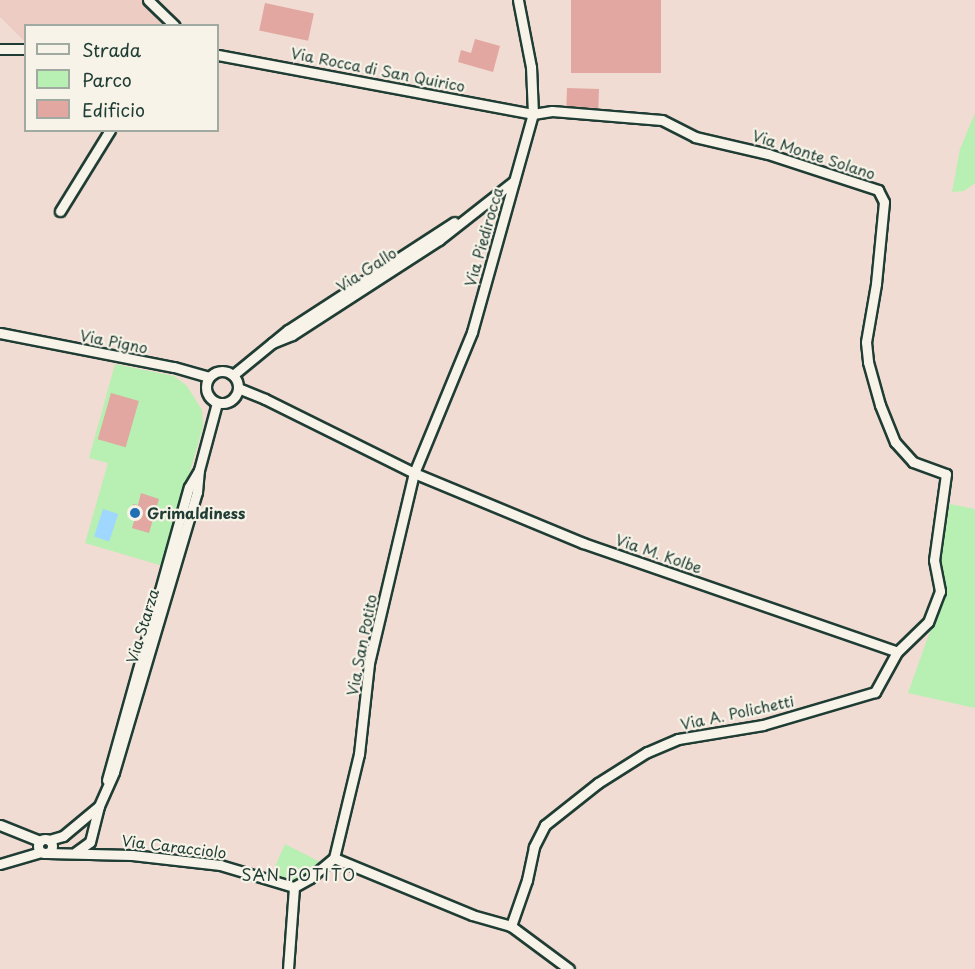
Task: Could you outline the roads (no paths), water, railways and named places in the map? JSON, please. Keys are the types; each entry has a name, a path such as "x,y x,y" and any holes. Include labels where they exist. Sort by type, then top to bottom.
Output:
{"street":[{"path":"148,0 173,24"},
{"name":"Via Piedirocca","path":"414,473 472,332 533,114 531,67 518,0"},
{"path":"0,49 24,49"},
{"name":"Via Rocca di San Quirico","path":"219,55 533,114"},
{"name":"Via Monte Solano","path":"533,114 552,111 662,120 695,137 768,153 878,190 884,202 884,218 866,342 868,362 880,405 895,442 913,462 946,474"},
{"path":"60,211 109,132"},
{"name":"Via Gallo","path":"232,375 288,330 436,232 472,212 514,181"},
{"name":"Via Pigno","path":"0,333 208,377"},
{"name":"Via Pigno","path":"0,340 13,337"},
{"path":"238,388 233,399 217,403 207,395 205,388 208,377 217,371 232,375 238,388 266,399 414,473"},
{"name":"Via Starza","path":"76,852 90,842 106,789 108,768 189,487 199,470 217,403"},
{"name":"Via M. Kolbe","path":"414,473 583,543 897,652"},
{"name":"Via San Potito","path":"334,858 359,754 369,663 414,473"},
{"name":"Via A. Polichetti","path":"511,926 527,880 534,847 545,825 598,783 647,752 678,739 763,725 875,693 897,652 928,622 939,591 934,560 946,474"},
{"name":"Via Starza","path":"44,841 63,836 99,806"},
{"path":"0,825 44,841 52,847 44,853"},
{"name":"Via Caracciolo","path":"0,864 44,853 132,855 220,865 294,887"},
{"path":"288,969 294,887 334,858 472,915 511,926 569,969"}],"water":[{"path":"103,509 118,514 109,542 94,537"}],"place":[{"name":"Grimaldiness","path":"135,513"}],"district":[{"name":"SAN POTITO","path":"299,874"}]}
